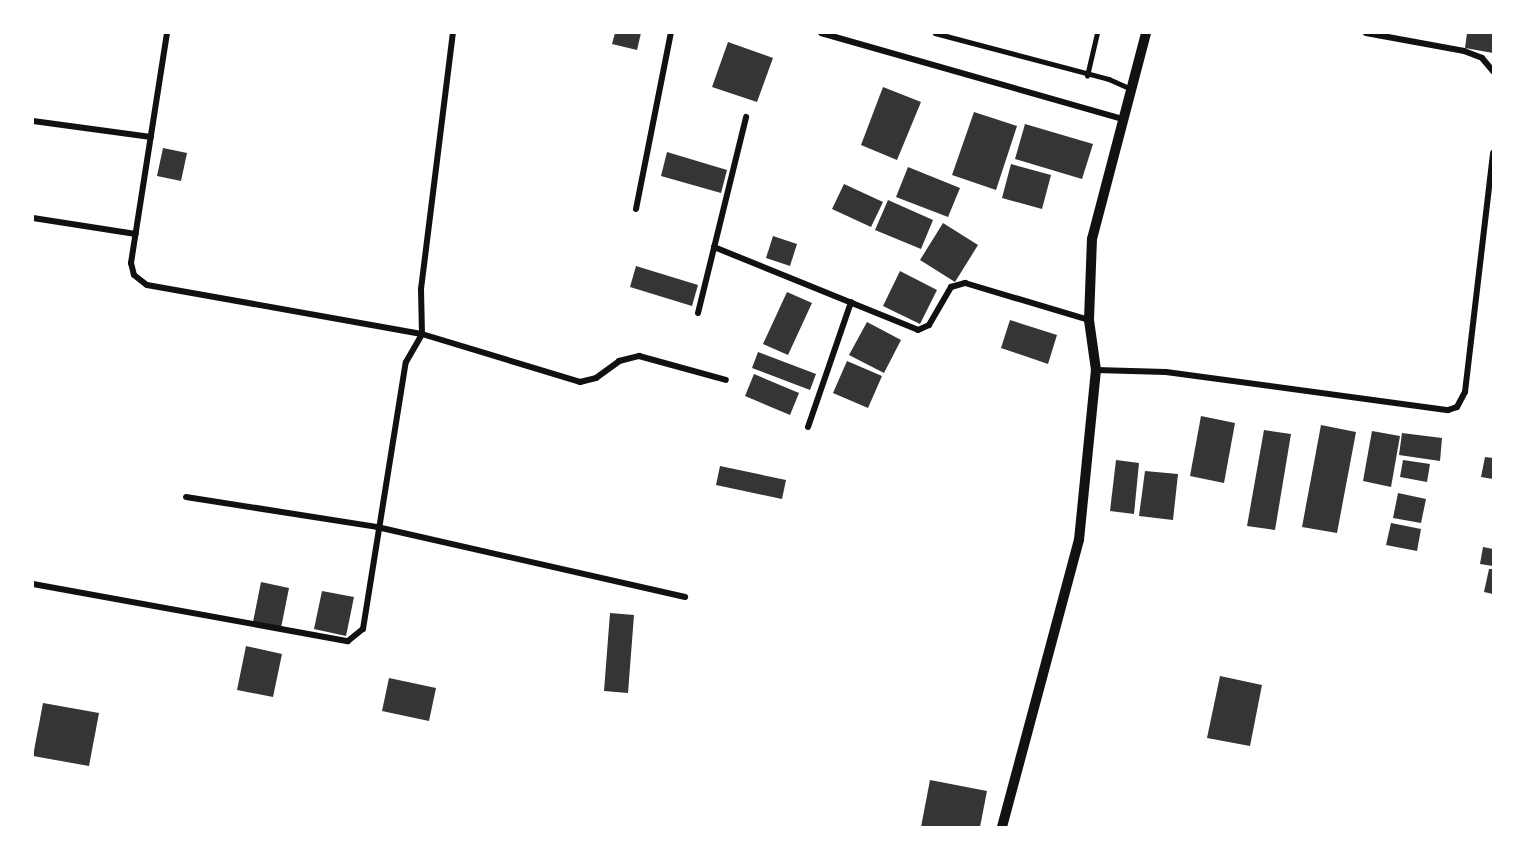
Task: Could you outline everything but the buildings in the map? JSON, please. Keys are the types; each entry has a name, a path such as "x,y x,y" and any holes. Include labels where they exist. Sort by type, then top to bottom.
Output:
{"street":[{"path":"167,33 131,263 134,275 147,285 422,334 580,382 596,378 619,361 639,356 726,380"},
{"path":"33,584 348,641 358,636 367,619 377,527 406,362 422,334 421,289 453,33"},
{"path":"636,209 671,33"},
{"path":"821,33 1123,119"},
{"path":"1002,827 1079,540 1096,370 1089,320 1092,239 1146,33"},
{"path":"1366,33 1464,51 1482,58 1493,71"},
{"path":"698,313 746,117"},
{"path":"33,121 151,137"},
{"path":"1096,370 1166,372 1448,410 1457,407 1465,392 1490,233 1493,153"},
{"path":"33,218 136,234"},
{"path":"714,247 918,330 929,325 951,287 965,283 1089,320"},
{"path":"808,427 851,302"},
{"path":"186,497 377,527 686,597"}],"lane":[{"path":"935,33 1087,76 1109,79 1131,89"},
{"path":"1087,76 1097,33"}]}
